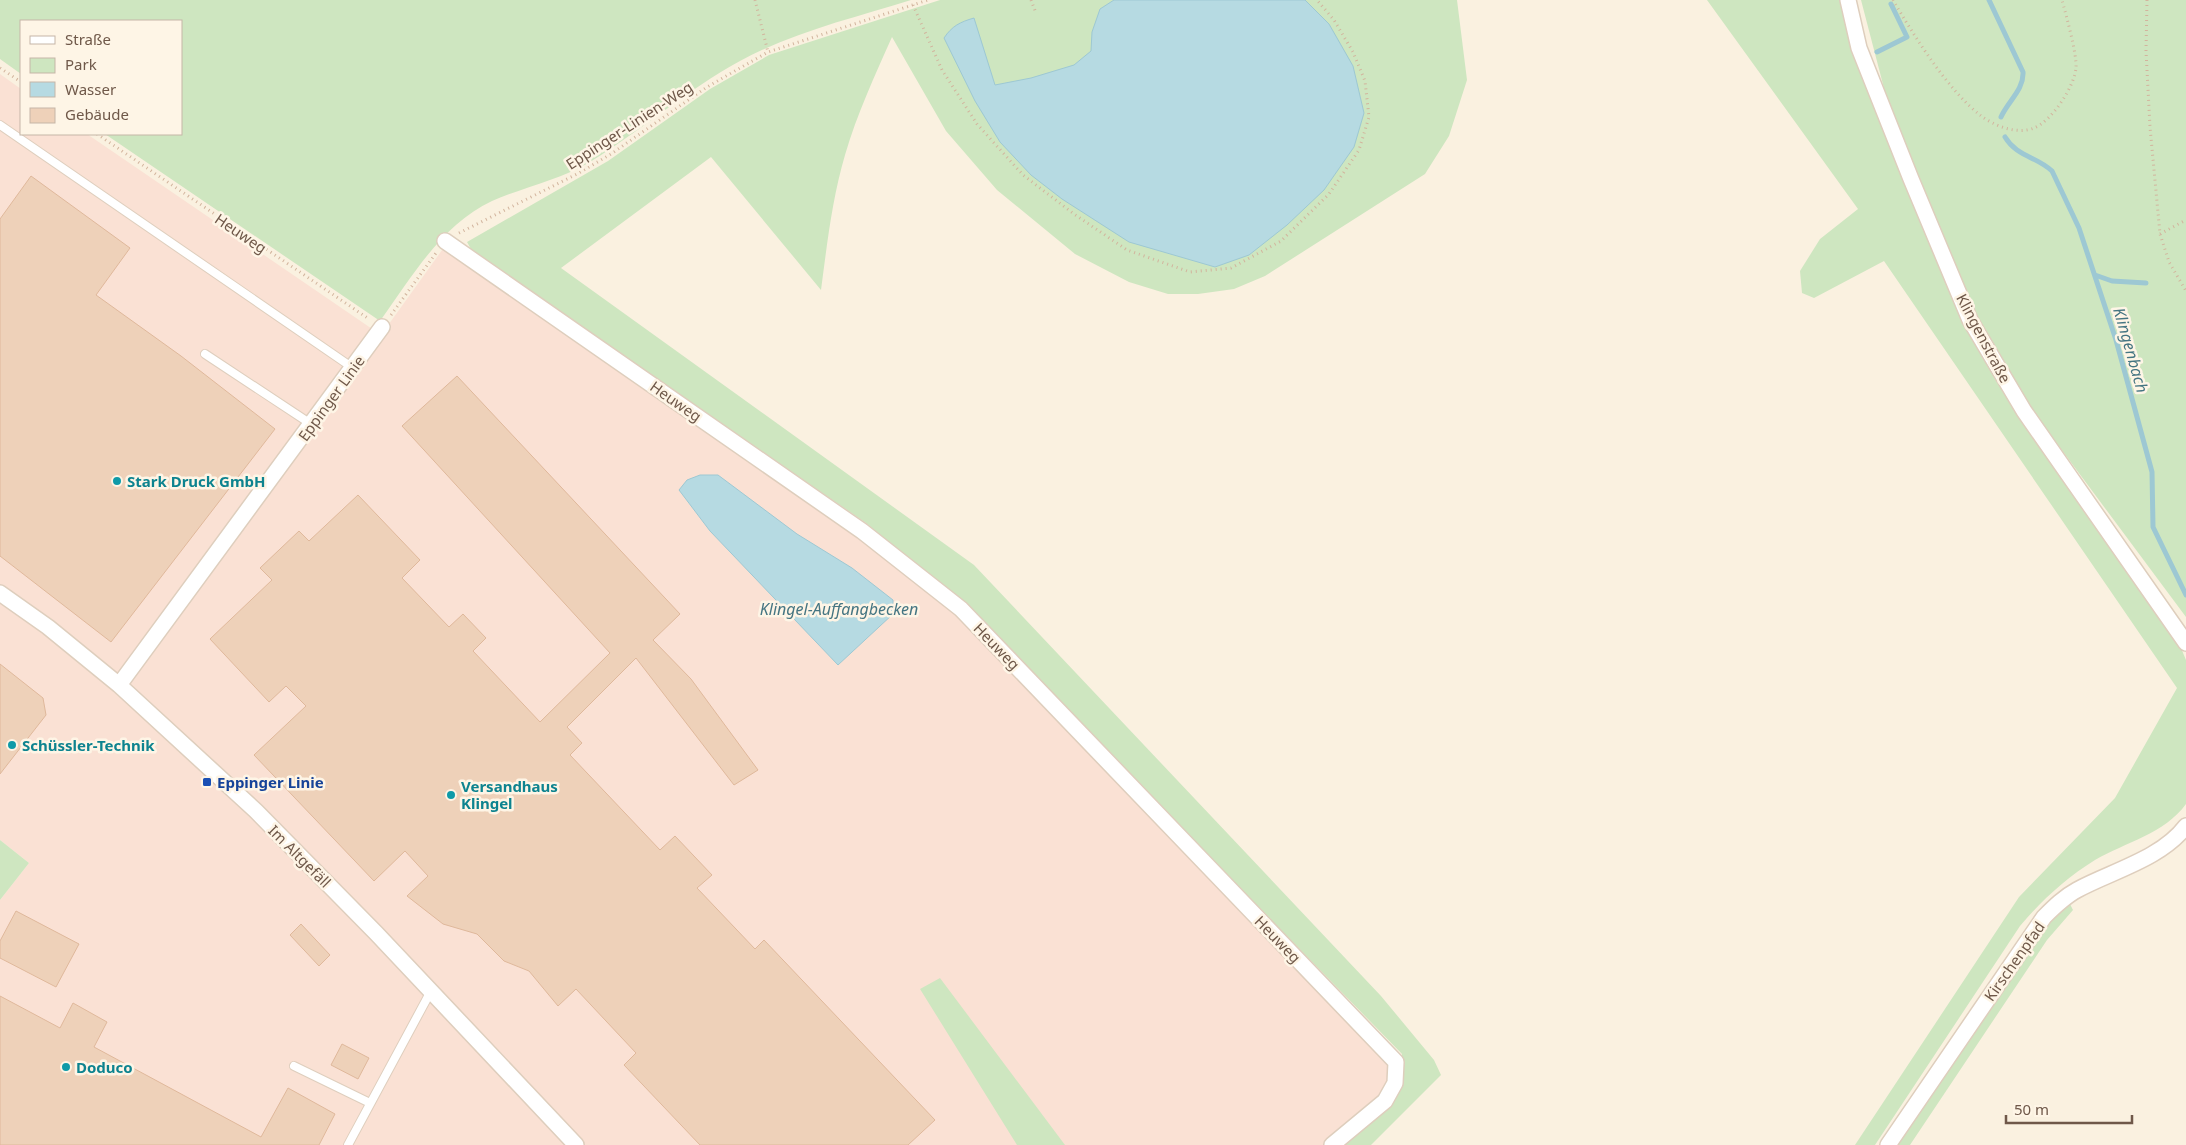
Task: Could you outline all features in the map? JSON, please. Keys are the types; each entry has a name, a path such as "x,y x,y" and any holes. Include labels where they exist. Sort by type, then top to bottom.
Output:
{"street":[{"name":"Klingenstraße","path":"1848,0 1859,48 1970,320 2024,411 2186,643"},
{"name":"Heuweg","path":"445,240 862,531 961,609 1396,1062 1395,1084 1384,1101 1332,1145"},
{"name":"Eppinger Linie","path":"119,685 382,327"},
{"name":"Im Altgefäll","path":"0,593 48,627 119,685 256,811 431,991 576,1145"},
{"name":"Kirschenpfad","path":"1888,1145 2044,917 2075,891 2165,846 2186,826"}],"lane":[{"path":"0,125 352,368"},
{"path":"205,354 311,424"},
{"path":"348,1145 431,991"},
{"path":"294,1066 370,1104"}],"path":[{"path":"755,0 768,52"},
{"name":"Eppinger-Linien-Weg","path":"382,327 445,240 587,168 611,154 707,88 768,52 928,0"},
{"path":"1031,0 1036,13"},
{"path":"913,5 942,70 977,124 1023,175 1074,214 1127,250 1190,272 1231,268 1281,241 1329,194 1359,150 1369,117 1365,81 1353,52 1334,20 1317,0"},
{"path":"1893,0 1908,25 1960,98 1991,122 2001,127 2019,130 2035,128 2056,110 2072,85 2077,66 2062,0"},
{"path":"2147,0 2146,51 2150,127 2160,234 2170,262 2186,291"},
{"path":"0,68 20,81"},
{"name":"Heuweg","path":"98,135 382,327"},
{"path":"2160,234 2186,220"}],"shaded area":[{"path":"0,74 20,88 20,135 88,135 381,335 445,246 859,534 958,611 1391,1063 1390,1083 1381,1098 1326,1145 0,1145 0,900 29,863 0,840"}],"green space":[{"path":"0,0 911,0 824,26 760,51 720,72 590,162 567,174 492,201 474,211 457,224 429,253 380,321 106,135 182,135 182,20 20,20 20,73 0,59"},
{"path":"940,0 1457,0 1467,80 1449,136 1425,174 1265,276 1234,289 1198,294 1168,294 1129,282 1075,254 997,190 946,131 892,37 861,110 840,172 833,205 821,290 711,157 561,268 974,565 1381,996 1434,1060 1441,1075 1371,1145 1341,1145 1391,1103 1402,1084 1402,1054 965,606 866,523 529,292 472,251 467,242 608,161 710,89 769,55"},
{"path":"1707,0 1842,0 1965,322 2178,641 2186,660 2186,804 2167,823 2156,830 2095,860 2074,874 2028,916 1875,1145 1855,1145 2019,897 2115,798 2177,688 1884,261 1814,298 1802,293 1800,271 1820,239 1858,209"},
{"path":"1861,0 2186,0 2186,617 2029,406 1977,323 1885,92"},
{"path":"0,840 29,863 0,900"},
{"path":"2066,896 2073,910 2047,940 1910,1145 1890,1145"},
{"path":"940,978 1065,1145 1017,1145 920,989"}],"water":[{"path":"1114,0 1305,0 1329,24 1353,66 1364,113 1354,147 1324,190 1287,225 1249,255 1215,267 1129,242 1062,199 1031,175 1000,142 975,101 944,38 957,25 974,18 995,85 1031,78 1074,65 1091,51 1092,32 1100,9"},
{"name":"Klingel-Auffangbecken","path":"700,475 718,475 797,534 852,568 893,600 893,614 838,665 710,531 679,490 687,480"}],"building":[{"name":"Stark Druck GmbH","path":"31,176 130,248 96,295 181,356 275,429 111,642 0,556 0,219"},
{"name":"Versandhaus Klingel","path":"457,376 680,614 653,640 691,679 758,770 734,785 636,658 567,727 582,743 570,755 660,850 675,836 712,875 697,888 755,949 764,940 935,1120 908,1145 700,1145 624,1065 636,1053 576,989 558,1006 529,971 504,961 477,934 443,924 407,896 428,876 405,851 374,881 254,755 306,706 286,686 269,702 210,639 272,580 260,568 299,531 309,541 358,495 420,560 402,578 449,627 463,614 486,638 473,651 540,722 610,653 402,426"},
{"name":"Schüssler-Technik","path":"0,664 43,698 46,715 0,774"},
{"path":"16,911 79,944 56,987 0,958 0,941"},
{"path":"301,924 330,955 319,966 290,935"},
{"name":"Doduco","path":"0,996 60,1028 73,1003 107,1022 94,1047 261,1137 288,1088 335,1114 319,1145 0,1145"},
{"path":"342,1044 369,1058 358,1079 331,1065"}],"waterway":[{"path":"1989,0 2023,72 2021,84 2001,117"},
{"path":"1877,52 1907,37 1891,4"},
{"name":"Klingenbach","path":"2005,137 2015,149 2040,162 2052,171 2079,228 2116,340 2152,472 2153,527 2186,595"},
{"path":"2095,275 2112,281 2146,283"}],"place":[{"name":"Stark Druck GmbH","path":"117,481"},
{"name":"Schüssler-Technik","path":"12,745"},
{"name":"Eppinger Linie","path":"207,782"},
{"name":"Versandhaus Klingel","path":"451,795"},
{"name":"Doduco","path":"66,1067"}]}
